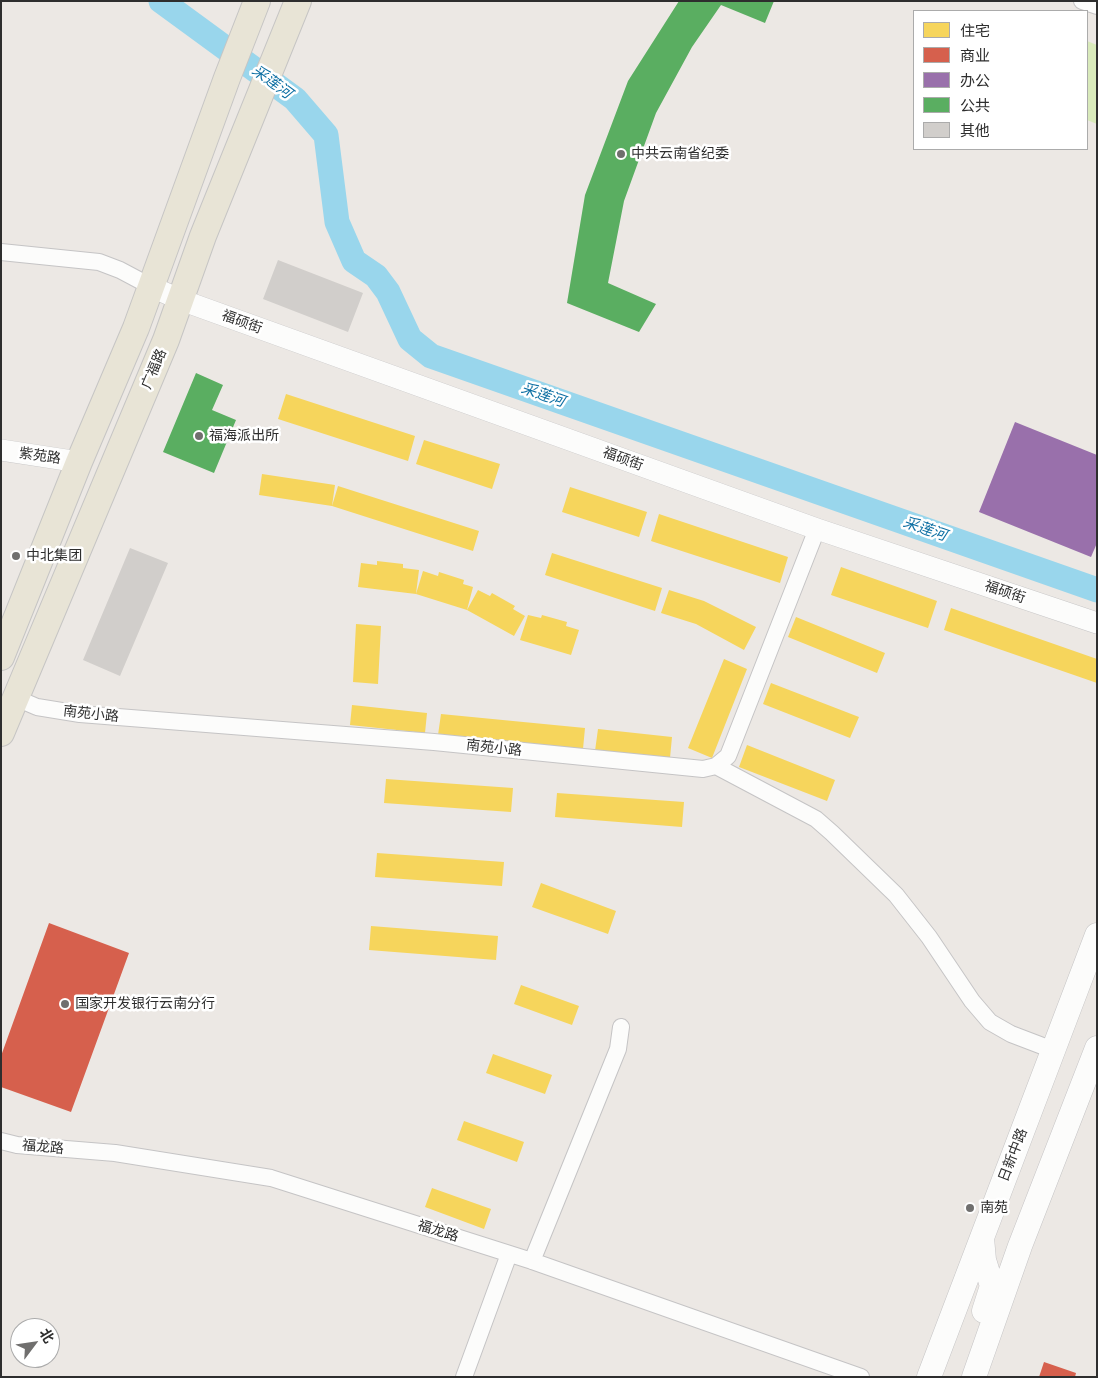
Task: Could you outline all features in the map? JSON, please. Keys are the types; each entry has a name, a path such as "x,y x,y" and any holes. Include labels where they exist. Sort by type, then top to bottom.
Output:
{"main road":[{"path":"1,657 152,287 227,78 258,1"},
{"name":"广福路","path":"1,733 181,300 203,236 260,100 298,1"},
{"name":"日新中路","path":"930,1377 1097,934"},
{"path":"974,1377 1020,1246 1097,1048"},
{"path":"984,1231 988,1248 996,1254 1008,1255 1020,1246"},
{"path":"959,1377 992,1286 981,1244 984,1231"}],"street":[{"path":"1082,1 1097,6"},
{"path":"1,252 99,262 120,270 152,287"},
{"name":"福硕街","path":"152,287 181,300 817,529 1097,623"},
{"name":"紫苑路","path":"1,450 79,462"},
{"path":"817,529 728,756 716,766 816,820 832,833 896,895 929,937 972,1001 990,1022 1011,1034 1053,1050"},
{"name":"南苑小路","path":"16,698 37,706 80,714 434,742 703,769 716,766"},
{"path":"532,1261 618,1049 621,1027"},
{"name":"福龙路","path":"1,1141 17,1145 115,1153 271,1178 532,1261 861,1377"},
{"path":"464,1377 509,1254"}],"green space":[{"path":"1088,41 1097,45 1097,124 1088,120"}],"building: 住宅":[{"path":"286,394 415,436 408,461 278,419"},
{"path":"424,440 500,464 492,489 416,464"},
{"path":"262,474 335,485 332,506 259,495"},
{"path":"338,486 479,531 473,551 332,506"},
{"path":"570,487 647,512 639,537 562,512"},
{"path":"659,514 788,557 780,583 651,541"},
{"path":"552,553 662,588 655,611 545,575"},
{"path":"377,561 403,564 403,568 419,570 416,594 358,587 361,563 377,565"},
{"path":"841,567 937,601 928,628 831,595"},
{"path":"423,571 438,576 439,572 464,580 463,584 473,587 467,610 416,594"},
{"path":"478,590 490,596 492,593 515,606 513,609 525,616 514,636 467,610"},
{"path":"669,590 704,601 756,627 744,650 696,624 661,613"},
{"path":"951,608 1097,659 1097,683 944,630"},
{"path":"528,615 541,618 542,615 567,622 566,626 579,630 571,655 520,640"},
{"path":"796,617 885,653 877,673 788,637"},
{"path":"356,624 381,626 378,684 353,682"},
{"path":"724,659 747,669 712,758 688,748"},
{"path":"771,683 859,717 850,738 763,704"},
{"path":"352,705 427,713 425,733 350,725"},
{"path":"441,714 585,728 583,749 438,735"},
{"path":"598,729 672,737 670,758 595,751"},
{"path":"747,745 835,780 827,801 739,767"},
{"path":"386,779 513,788 511,812 384,803"},
{"path":"557,793 684,802 682,827 555,817"},
{"path":"377,853 504,862 502,886 375,877"},
{"path":"541,883 616,911 608,934 532,907"},
{"path":"371,926 498,936 496,960 369,950"},
{"path":"521,985 579,1006 572,1025 514,1004"},
{"path":"493,1054 552,1075 545,1094 486,1073"},
{"path":"464,1121 524,1142 517,1162 457,1140"},
{"path":"432,1188 491,1209 484,1229 425,1207"}],"building: 商业":[{"name":"国家开发银行云南分行","path":"49,923 129,953 71,1112 1,1087 1,1056"},
{"path":"1044,1362 1076,1373 1075,1377 1039,1377"}],"building: 办公":[{"path":"1015,422 1097,455 1097,543 1091,557 979,512"}],"building: 公共":[{"name":"中共云南省纪委","path":"679,1 774,1 765,23 721,5 692,47 656,113 624,201 608,283 656,304 639,332 567,303 585,195 628,81"},
{"name":"福海派出所","path":"196,373 223,385 212,410 236,420 214,473 163,452"}],"building: 其他":[{"path":"278,260 363,293 348,332 263,299"},
{"path":"130,548 168,563 120,676 83,660"}],"waterway":[{"name":"采莲河","path":"161,1 295,99 326,135 337,222 354,261 376,276 388,292 410,339 431,356 1097,590"}],"place":[{"name":"中共云南省纪委","path":"621,154"},
{"name":"福海派出所","path":"199,436"},
{"name":"中北集团","path":"16,556"},
{"name":"国家开发银行云南分行","path":"65,1004"},
{"name":"南苑","path":"970,1208"}]}
